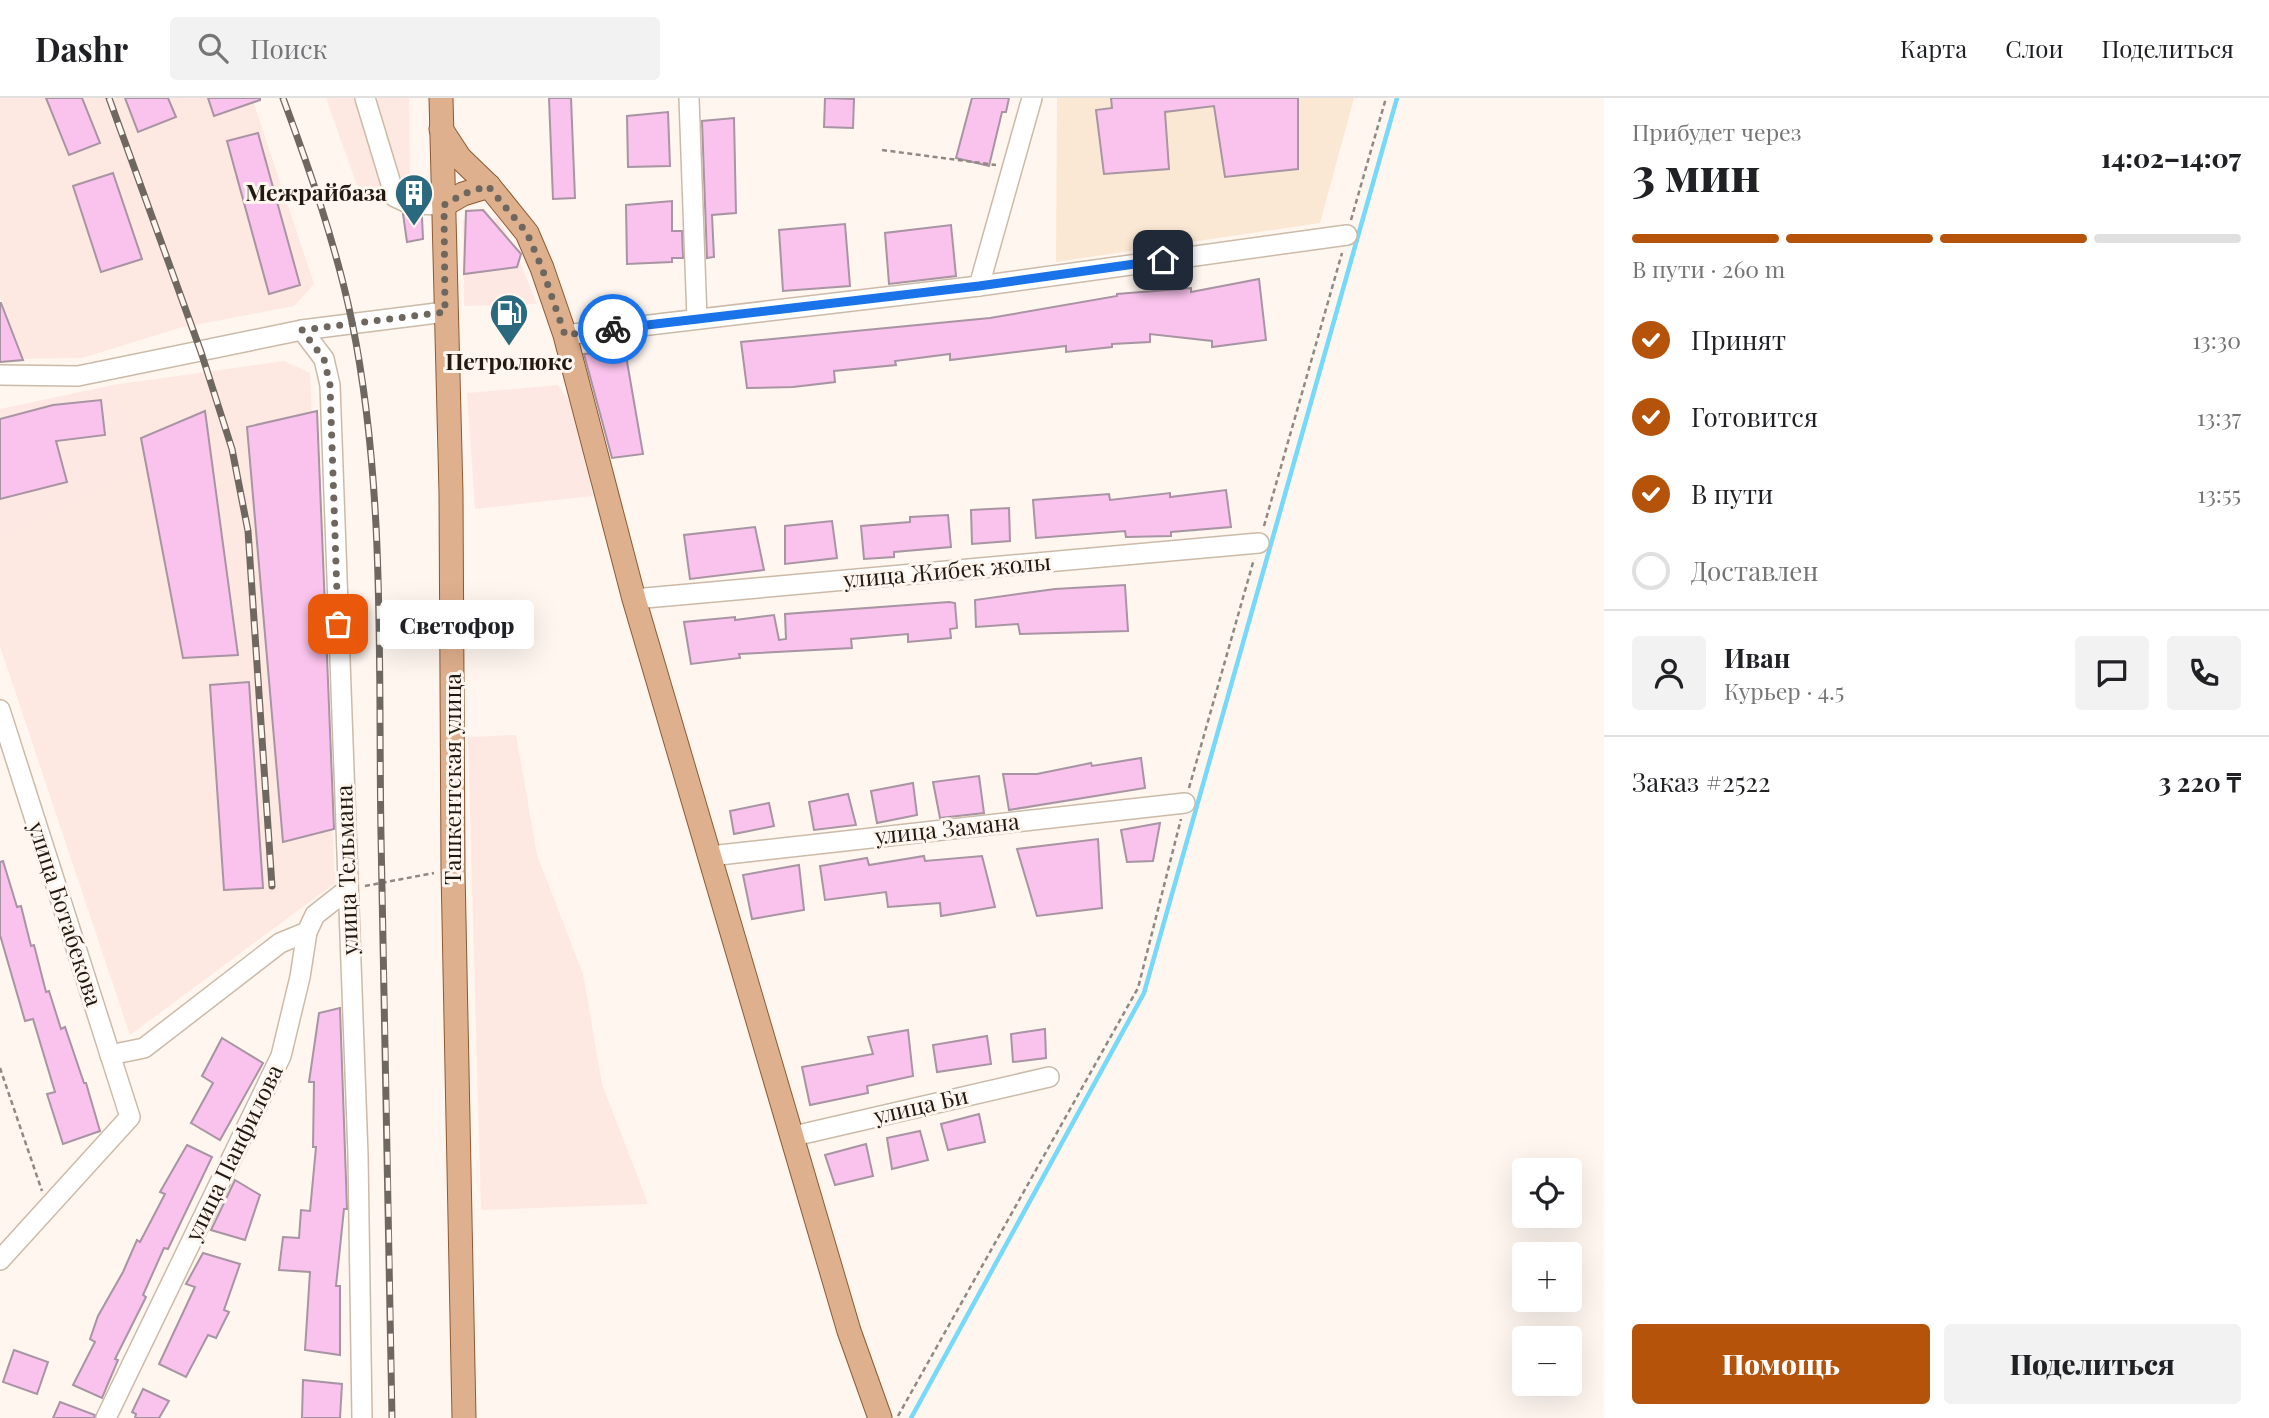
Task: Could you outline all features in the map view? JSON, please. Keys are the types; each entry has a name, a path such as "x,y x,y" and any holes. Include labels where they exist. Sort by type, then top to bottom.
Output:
{"main road":[{"name":"Ташкентская улица","path":"441,98 451,493 453,870 464,1418"},
{"path":"441,130 460,158 488,186 527,233 565,335 634,599 794,1136 849,1331 880,1418"},
{"path":"444,205 463,194 488,186"}],"street":[{"path":"365,98 395,197 410,204 444,205"},
{"path":"689,98 698,319"},
{"path":"979,286 1032,98"},
{"path":"565,335 979,286 1347,235"},
{"path":"0,375 78,376 302,330 445,312"},
{"name":"улица Тельмана","path":"302,330 324,359 330,385 358,1155 362,1418"},
{"name":"улица Жибек жолы","path":"634,599 1259,543"},
{"name":"улица Ботабекова","path":"0,710 130,1117 47,1208"},
{"name":"улица Замана","path":"710,856 1185,803"},
{"name":"улица Панфилова","path":"106,1418 281,1056 300,977 307,932 316,915 348,889"},
{"path":"110,1055 144,1048 280,943 307,932"},
{"name":"улица Би","path":"794,1136 1049,1077"},
{"path":"0,1260 47,1208"}],"path":[{"path":"896,1418 904,1410 1138,988 1185,803 1386,98"},
{"path":"882,150 1013,167"},
{"path":"348,889 453,870"},
{"path":"0,1068 47,1208"}],"shaded area":[{"path":"0,98 252,98 314,284 294,306 179,328 82,358 10,359 8,318 0,296"},
{"path":"326,98 409,98 410,180 359,191"},
{"path":"1057,98 1354,98 1320,223 1056,262"},
{"path":"498,218 514,247 537,304 464,306 463,220"},
{"path":"284,361 310,373 335,883 130,1035 0,646 0,538 141,468 113,385"},
{"path":"113,385 141,468 0,538 0,409"},
{"path":"558,385 572,406 593,496 475,509 467,393"},
{"path":"516,735 537,855 583,974 602,1084 648,1204 481,1210 468,737"}],"building":[{"path":"46,98 82,98 100,143 69,155"},
{"path":"125,98 168,98 176,117 138,132"},
{"path":"208,98 260,98 260,100 214,116"},
{"path":"549,98 571,98 575,198 553,199"},
{"path":"825,98 854,99 853,128 824,127"},
{"path":"972,98 1009,98 1006,112 1002,112 989,166 956,158"},
{"path":"1111,98 1298,98 1298,169 1225,177 1214,106 1165,112 1169,169 1104,174 1096,110 1112,108"},
{"path":"668,112 670,166 628,167 627,116"},
{"path":"734,118 736,213 712,215 714,257 707,258 702,121"},
{"path":"258,133 300,285 269,294 227,141"},
{"path":"113,173 142,259 101,272 73,186"},
{"path":"672,201 672,231 682,231 683,258 672,258 672,262 627,264 626,205"},
{"path":"483,210 521,254 517,267 464,274 466,211"},
{"name":"Межрайбаза","path":"403,214 422,217 423,239 407,242"},
{"path":"845,224 850,286 783,291 779,230"},
{"path":"951,225 956,276 889,284 885,233"},
{"path":"1259,279 1266,340 1212,347 1212,341 1150,334 1150,342 1112,344 1112,347 1066,352 1066,346 950,360 950,354 895,361 896,365 834,371 835,382 793,387 747,388 741,342 990,318 1117,294 1191,288 1191,292"},
{"path":"1,303 23,360 0,362"},
{"path":"625,350 643,454 612,458 584,354"},
{"path":"101,400 105,435 56,441 67,482 0,499 0,419 53,405"},
{"path":"205,411 238,655 183,658 141,438"},
{"path":"317,411 334,829 283,842 247,427"},
{"path":"1226,490 1231,527 1171,532 1171,536 1126,537 1125,531 1036,538 1033,500 1109,494 1110,500 1170,493 1170,497"},
{"path":"1009,508 1010,541 972,544 971,510"},
{"path":"948,515 951,547 894,552 894,557 864,559 861,526 910,522 910,517"},
{"path":"832,521 837,558 785,564 785,526"},
{"path":"755,527 764,570 690,579 684,535"},
{"path":"1125,585 1128,631 1020,634 1018,624 976,627 975,600 1055,589"},
{"path":"955,603 957,628 950,629 951,638 908,642 908,634 851,639 852,648 739,654 740,658 691,664 684,622 774,615 779,640 786,639 785,614"},
{"path":"249,682 263,888 224,890 210,685"},
{"path":"1141,758 1145,788 1009,810 1003,774 1037,774 1091,763 1092,766"},
{"path":"979,776 984,813 940,818 933,782"},
{"path":"913,783 917,815 877,823 871,791"},
{"path":"848,794 856,825 814,830 809,802"},
{"path":"769,803 774,826 734,834 730,811"},
{"path":"1160,823 1153,861 1127,862 1121,830"},
{"path":"1098,839 1102,908 1037,916 1017,849"},
{"path":"924,856 925,861 982,856 995,907 941,916 940,903 888,907 886,892 825,900 820,866 867,858 869,865"},
{"path":"3,861 17,907 21,906 31,946 34,945 46,992 49,991 61,1029 65,1027 100,1131 63,1144 47,1094 55,1092 33,1019 25,1021 0,935 0,862"},
{"path":"799,865 804,910 752,919 743,875"},
{"path":"340,1008 347,1209 344,1209 336,1286 340,1286 340,1355 305,1350 310,1272 279,1270 283,1237 299,1238 301,1210 310,1211 316,1147 313,1147 314,1082 309,1082 319,1013"},
{"path":"1045,1029 1046,1058 1013,1062 1011,1034"},
{"path":"908,1030 913,1076 867,1086 868,1093 810,1105 802,1067 873,1054 868,1037"},
{"path":"987,1036 991,1064 937,1072 933,1045"},
{"path":"222,1038 263,1063 220,1140 191,1123 213,1083 202,1076"},
{"path":"979,1114 985,1142 948,1150 941,1124"},
{"path":"920,1131 928,1160 892,1169 887,1138"},
{"path":"866,1144 873,1176 835,1185 825,1155"},
{"path":"187,1145 212,1157 168,1249 164,1248 143,1295 146,1297 115,1359 118,1360 102,1398 73,1385 95,1342 90,1339 98,1316 123,1272 137,1240 140,1242 165,1194 160,1192"},
{"path":"235,1180 260,1195 245,1240 211,1230"},
{"path":"203,1253 240,1264 224,1310 229,1312 216,1338 208,1335 186,1377 159,1364 195,1287 186,1284"},
{"path":"14,1350 48,1362 37,1394 3,1382"},
{"path":"303,1380 342,1384 340,1418 302,1418"},
{"path":"143,1389 169,1401 159,1418 135,1418 136,1414 132,1412"},
{"path":"60,1402 95,1415 94,1418 53,1418"}],"waterway":[{"path":"911,1418 1144,993 1397,98"}],"railway":[{"path":"109,98 201,352 232,449 248,531 272,886"},
{"path":"283,98 322,208 346,293 363,385 370,449 378,578 392,1418"}],"way so far":[{"path":"338,624 330,385 324,359 302,330 445,312 444,205 463,194 488,186 527,233 565,335 613,329"}],"place":[{"name":"Межрайбаза","path":"414,227"},
{"name":"Петролюкс","path":"509,347"},
{"name":"Светофор","path":"338,624"}],"route":[{"path":"613,329 979,286 1163,260"}]}
